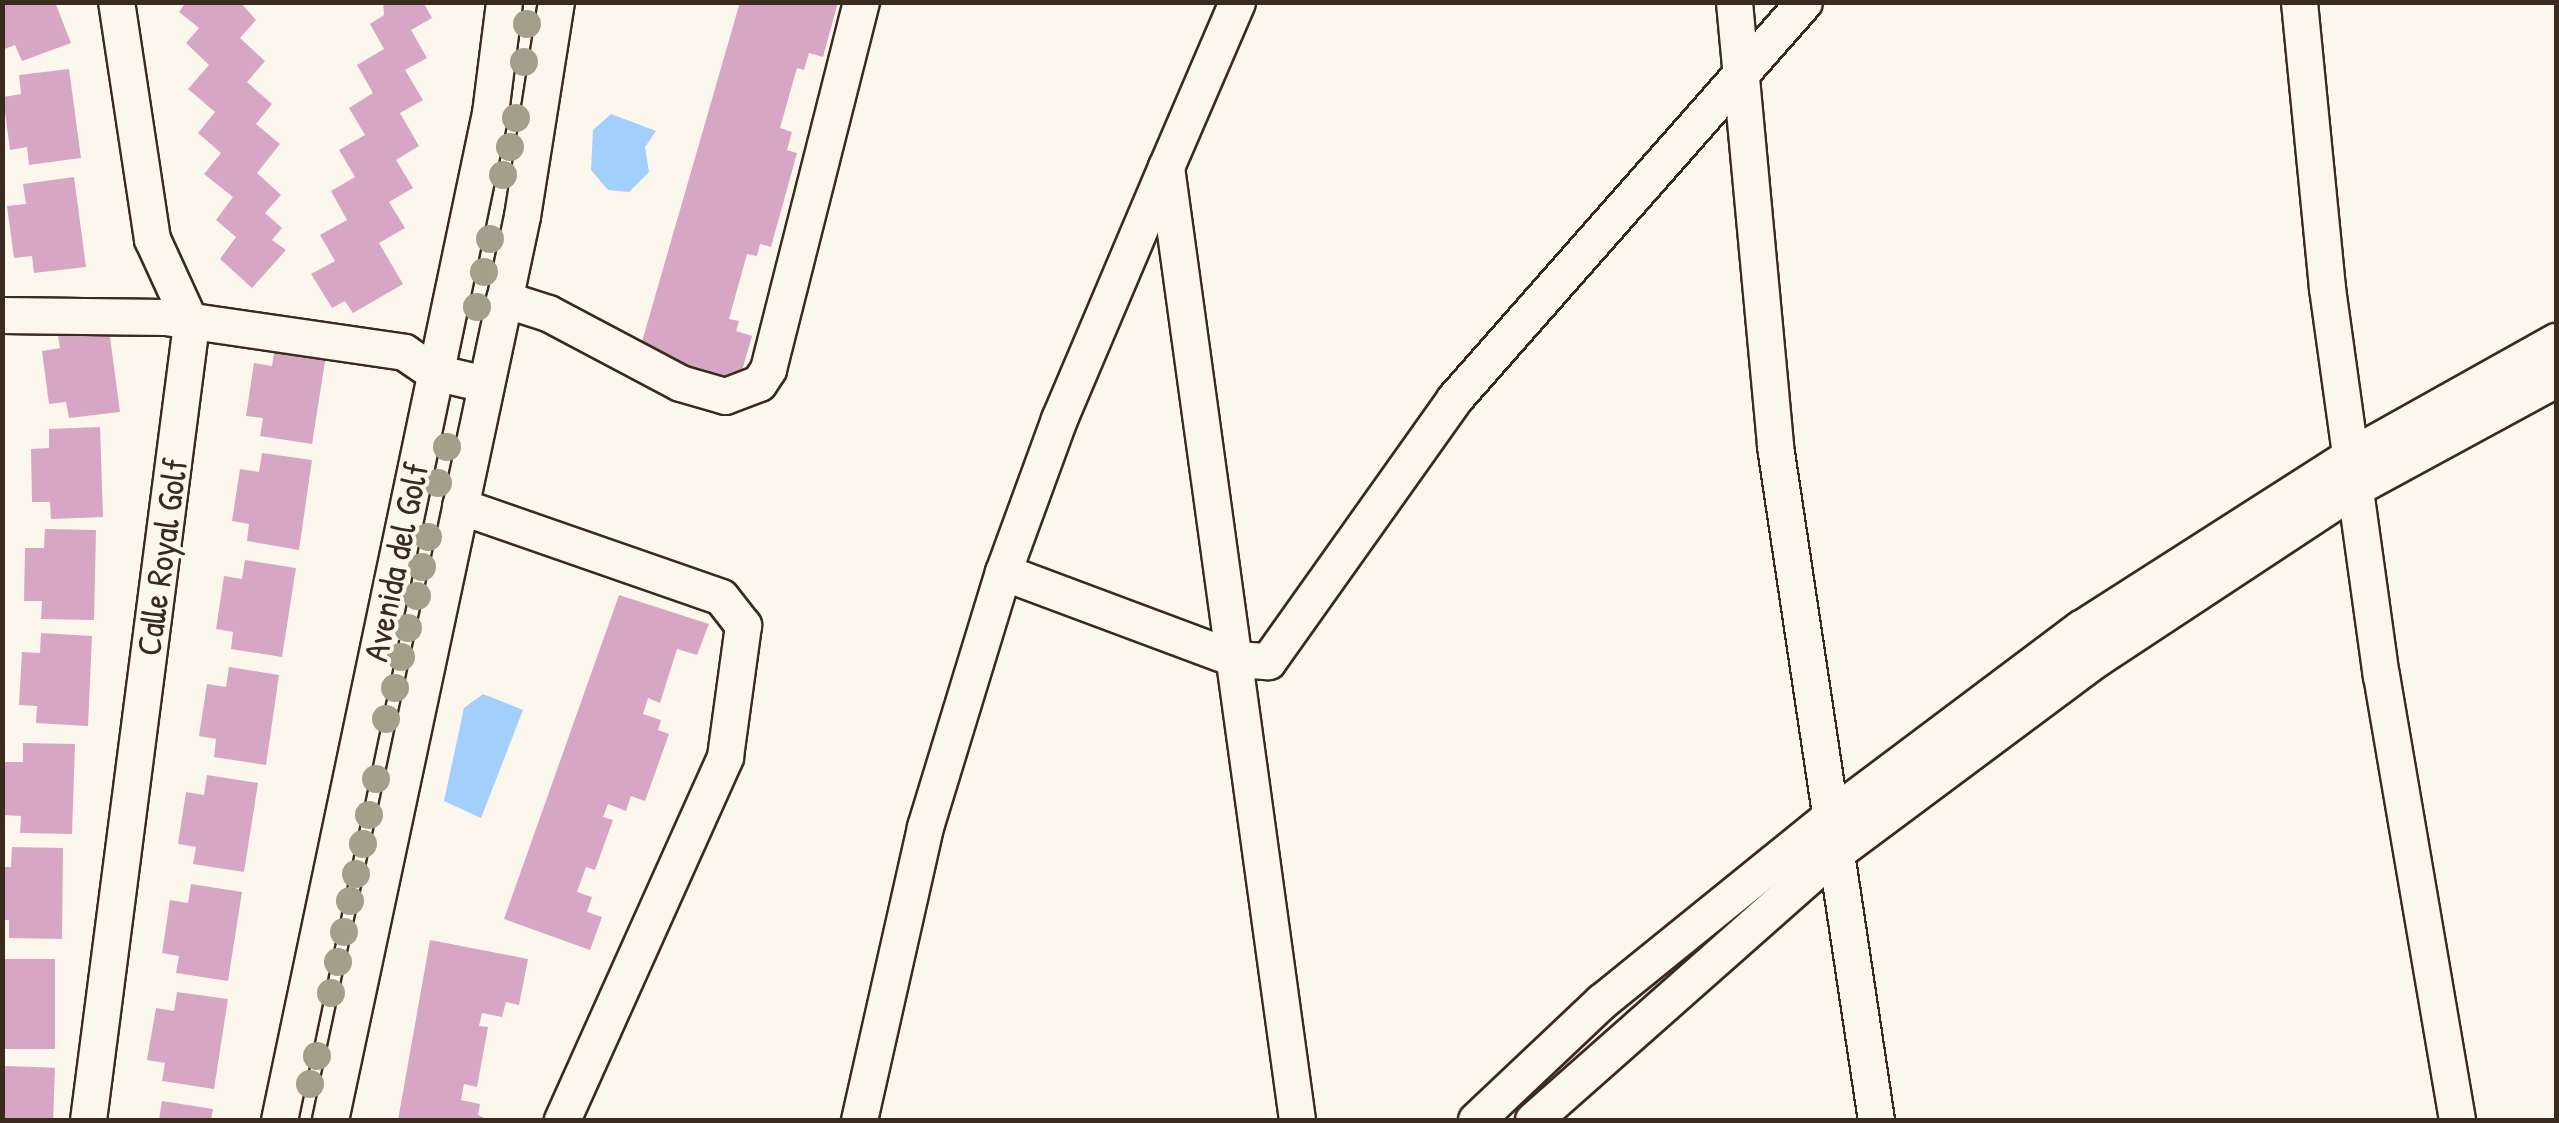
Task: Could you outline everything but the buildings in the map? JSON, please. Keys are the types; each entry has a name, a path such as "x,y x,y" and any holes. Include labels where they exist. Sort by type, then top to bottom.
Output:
{"street":[{"path":"116,2 152,239 191,324"},
{"name":"Avenida del Golf","path":"278,1120 501,56 504,2"},
{"name":"Avenida del Golf","path":"330,1120 504,299 556,2"},
{"path":"504,299 548,313 680,383 725,396 759,383 768,369 862,2"},
{"path":"859,1120 925,827 1003,572 1059,419 1237,2"},
{"path":"1734,2 1775,446 1876,1120"},
{"path":"1003,572 1236,659 1268,661 1454,399 1738,70 1804,2"},
{"path":"2299,2 2353,472 2457,1120"},
{"path":"1166,167 1298,1120"},
{"path":"2,315 165,316 191,324 404,352 434,372 486,384"},
{"name":"Calle Royal Golf","path":"88,1120 191,324"},
{"path":"1476,1120 1602,1001 1829,817 2080,628 2353,472 2556,341"},
{"path":"1533,1120 1834,854 2353,472 2556,379"},
{"path":"460,506 722,597 744,625 725,757 562,1120"}],"water":[{"path":"611,114 656,131 645,147 649,172 629,192 608,190 591,170 593,130"},
{"path":"483,694 523,710 481,818 444,801 464,708"}]}
